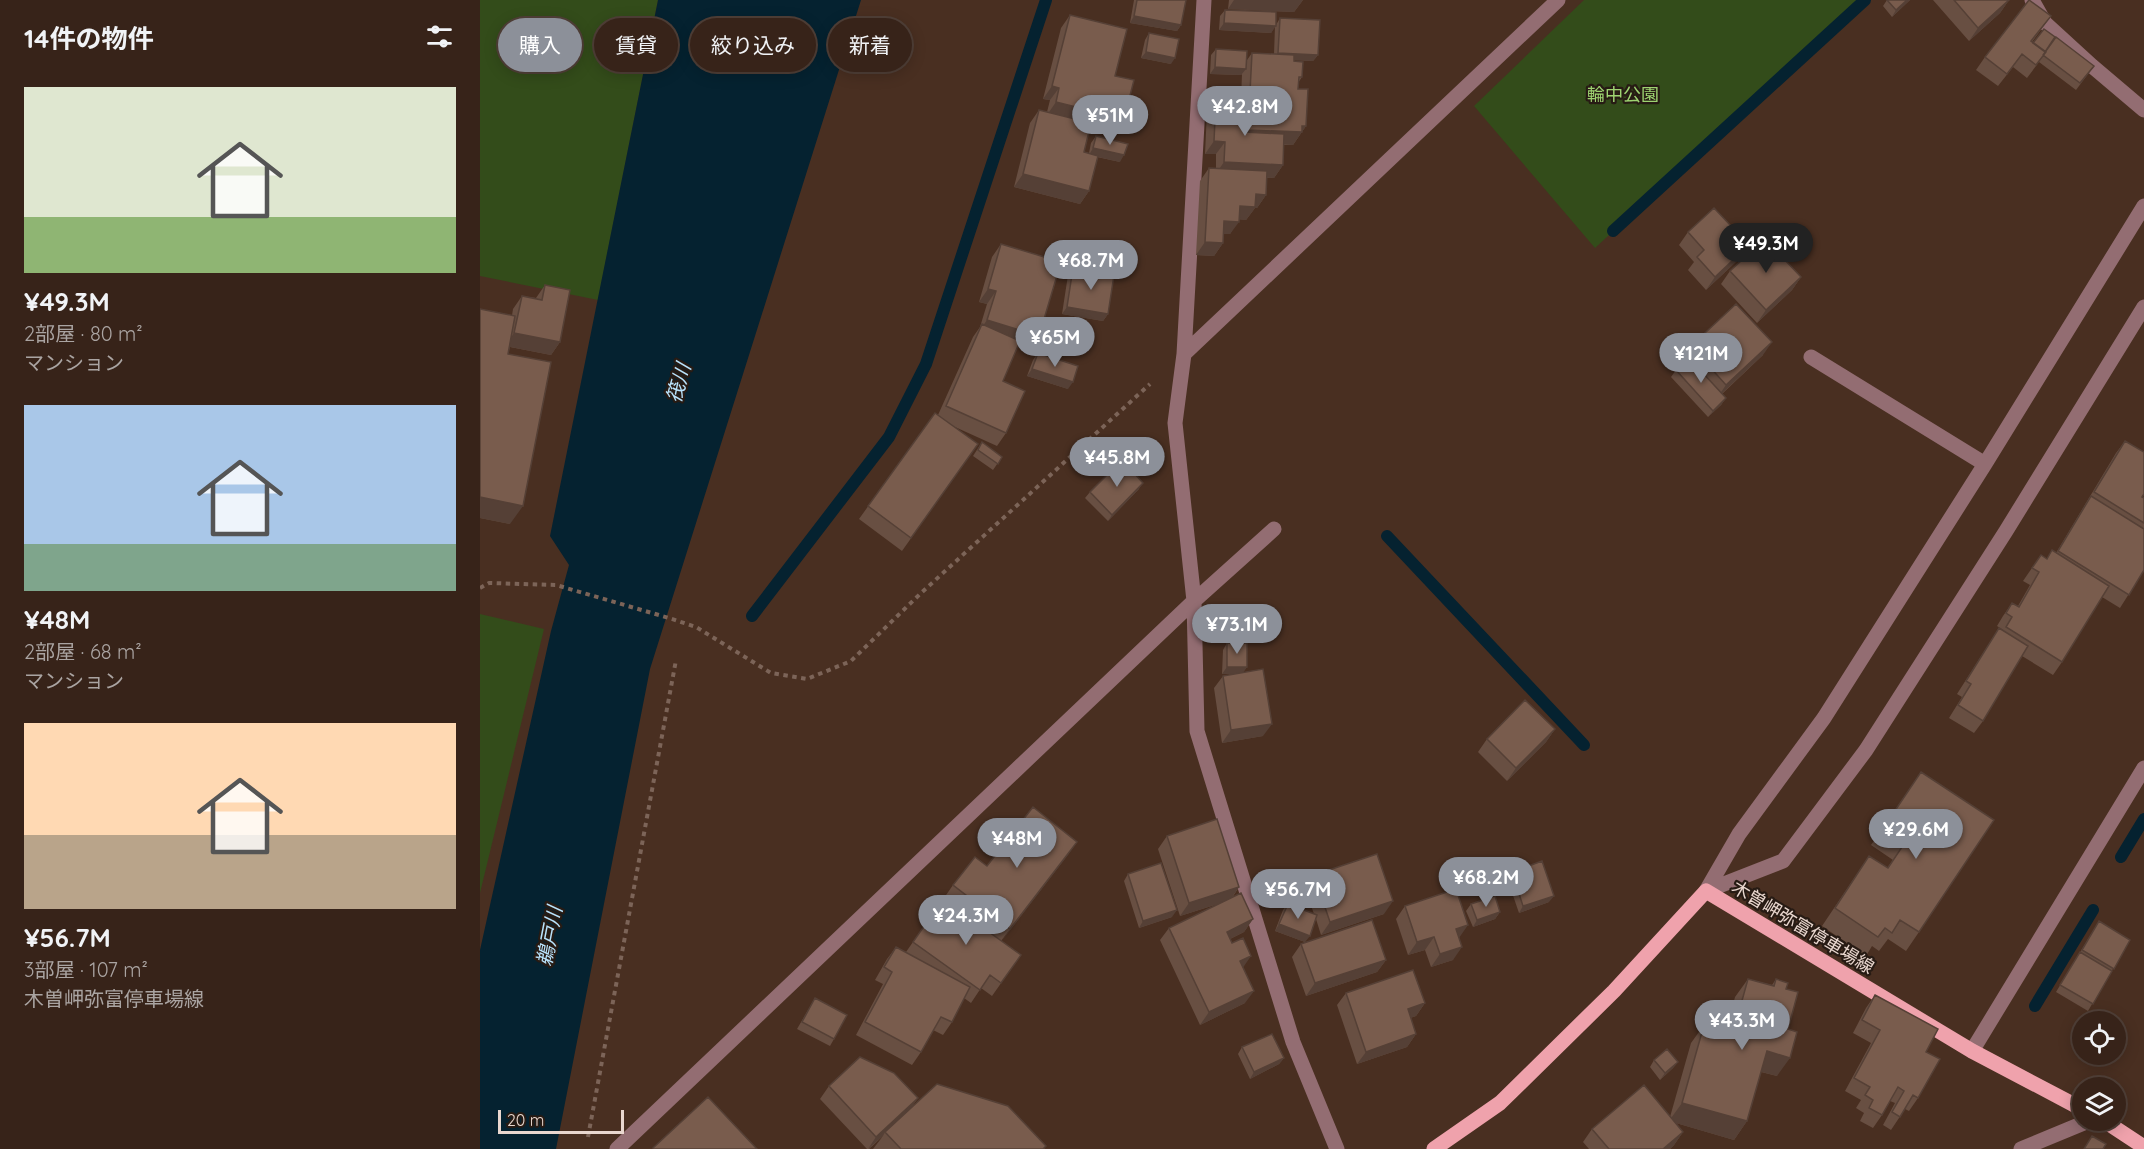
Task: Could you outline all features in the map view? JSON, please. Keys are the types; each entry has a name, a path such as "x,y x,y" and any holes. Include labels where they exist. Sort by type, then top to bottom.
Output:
{"main road":[{"name":"木曽岬弥富停車場線","path":"1434,1149 1500,1103 1614,991 1706,891 1972,1051 2072,1104"},
{"path":"2120,1131 2144,1147"}],"street":[{"path":"1204,0 1184,354 1175,423 1194,601 1197,731 1293,1042 1337,1149"},
{"path":"1184,354 1558,0"},
{"path":"2032,0 2045,23 2144,110"},
{"path":"1706,891 1739,834 1824,718 1985,464 2144,206"},
{"path":"1706,891 1783,861 1859,759 2000,542 2144,308"},
{"path":"1811,357 1985,464"},
{"path":"617,1149 1194,601 1274,529"},
{"path":"1972,1051 2144,768"},
{"path":"2021,1149 2072,1128"}],"path":[{"path":"480,588 489,583 556,585 696,627 771,673 807,679 850,661 1184,354"},
{"path":"588,1137 676,660"}],"green space":[{"path":"480,0 658,0 654,18 594,18 594,72 644,72 598,300 480,276"},
{"name":"輪中公園","path":"1584,0 1865,0 1595,248 1474,106"},
{"path":"480,614 544,629 480,893"}],"water":[{"path":"658,0 861,0 855,18 828,18 828,72 838,72 650,669 556,1149 480,1149 480,950 551,631 569,565 550,536 643,72 678,72 678,18 654,18"}],"building":[{"path":"1137,0 1186,0 1181,25 1134,16"},
{"path":"1887,0 1907,0 1896,10"},
{"path":"1954,0 2009,0 1978,28"},
{"path":"2029,0 2051,16 2031,41 2046,52 2036,65 2022,54 2007,74 1985,57"},
{"path":"1225,10 1276,12 1276,26 1224,23"},
{"path":"1070,15 1127,29 1115,76 1134,80 1124,119 1056,102 1059,88 1052,86"},
{"path":"1280,18 1320,20 1318,55 1278,53"},
{"path":"2044,29 2055,37 2045,52 2033,43"},
{"path":"1149,33 1179,39 1175,58 1146,52"},
{"path":"2056,37 2094,66 2080,83 2043,55"},
{"path":"1216,49 1247,51 1246,69 1215,67"},
{"path":"1252,53 1294,55 1294,61 1303,62 1298,89 1308,89 1306,126 1302,126 1302,132 1248,130"},
{"path":"1216,98 1246,100 1244,132 1284,134 1283,165 1224,162 1225,142 1214,141"},
{"path":"1039,110 1091,123 1084,152 1098,156 1089,191 1023,174"},
{"path":"1096,136 1128,144 1124,155 1093,148"},
{"path":"1209,168 1267,171 1266,195 1256,194 1255,207 1240,206 1239,222 1224,221 1223,243 1205,242"},
{"path":"1714,208 1749,245 1715,277 1697,257 1704,250 1688,232"},
{"path":"1765,239 1801,277 1766,310 1730,271"},
{"path":"1001,244 1061,262 1039,336 987,320 996,291 988,289"},
{"path":"1073,268 1114,275 1108,314 1067,307"},
{"path":"545,285 570,290 560,342 514,333 522,296 542,300"},
{"path":"1736,304 1772,342 1726,385 1691,346"},
{"path":"480,309 515,316 508,354 551,362 523,506 480,497"},
{"path":"982,324 1020,341 1003,381 1025,391 1006,433 946,406"},
{"path":"1038,353 1078,366 1073,382 1032,369"},
{"path":"1689,358 1726,398 1713,411 1676,370"},
{"path":"935,413 978,444 911,538 868,506"},
{"path":"2125,441 2144,452 2144,494 2142,497 2144,498 2144,523 2094,492"},
{"path":"982,442 1002,457 998,464 978,450"},
{"path":"1122,460 1143,483 1112,515 1090,492"},
{"path":"2091,496 2144,529 2144,570 2129,595 2058,551"},
{"path":"2052,550 2109,586 2062,662 2006,627 2012,617 2006,613 2012,603 2019,607 2039,572 2032,568 2041,555 2047,559"},
{"path":"1999,628 2028,646 1983,721 1958,705 1971,684 1966,681"},
{"path":"1227,643 1247,643 1247,667 1227,667"},
{"path":"1263,669 1272,724 1231,730 1223,676"},
{"path":"1525,700 1555,729 1516,768 1487,739"},
{"path":"1921,772 1994,820 1919,932 1900,920 1892,933 1885,928 1878,937 1835,908 1869,856 1888,868 1906,841 1884,827"},
{"path":"1033,807 1077,842 1010,929 953,885 975,857 987,866"},
{"path":"1217,819 1239,887 1189,903 1167,836"},
{"path":"1377,854 1393,901 1330,922 1314,875"},
{"path":"1542,861 1554,896 1523,906 1512,872"},
{"path":"1161,863 1177,910 1143,921 1128,874"},
{"path":"1456,889 1468,925 1456,929 1462,947 1440,954 1434,937 1417,942 1405,906"},
{"path":"1241,893 1253,919 1227,932 1232,943 1243,938 1251,956 1240,961 1254,991 1209,1012 1169,928"},
{"path":"1495,896 1500,912 1477,920 1471,904"},
{"path":"943,899 1021,955 1001,983 990,975 980,990 913,942"},
{"path":"1288,904 1317,915 1310,936 1279,924"},
{"path":"1372,920 1386,960 1315,983 1301,944"},
{"path":"2099,921 2130,940 2114,969 2082,950"},
{"path":"896,947 970,987 952,1022 941,1017 921,1052 865,1022 892,972 884,967"},
{"path":"2080,952 2112,971 2093,1004 2060,985"},
{"path":"1413,970 1425,1003 1408,1009 1416,1034 1366,1052 1346,993"},
{"path":"1748,979 1774,986 1776,979 1788,983 1786,989 1798,992 1788,1029 1797,1032 1790,1058 1767,1051 1747,1121 1682,1103 1704,1025 1733,1033"},
{"path":"1875,995 1938,1029 1926,1052 1940,1059 1918,1098 1913,1095 1900,1117 1892,1112 1904,1091 1898,1087 1882,1115 1869,1108 1873,1100 1865,1095 1870,1087 1854,1078 1880,1030 1862,1020"},
{"path":"815,998 847,1015 834,1039 802,1022"},
{"path":"1272,1034 1284,1058 1254,1072 1242,1047"},
{"path":"1667,1049 1678,1062 1665,1073 1654,1060"},
{"path":"860,1057 894,1073 918,1098 876,1137 829,1086"},
{"path":"937,1084 1008,1106 1046,1146 1043,1149 901,1149 885,1132"},
{"path":"1644,1085 1683,1132 1663,1149 1609,1149 1592,1129"},
{"path":"708,1097 757,1149 653,1148"},
{"path":"2092,1136 2106,1144 2103,1149 2084,1149"}],"waterway":[{"path":"752,616 889,437 926,364 1046,0"},
{"path":"1613,231 1865,0"},
{"path":"1387,536 1584,745"},
{"path":"2121,857 2144,819"},
{"path":"2035,1006 2093,910"}],"water label":[{"name":"筏川","path":"678,383"},
{"name":"鵜戸川","path":"549,936"}]}
